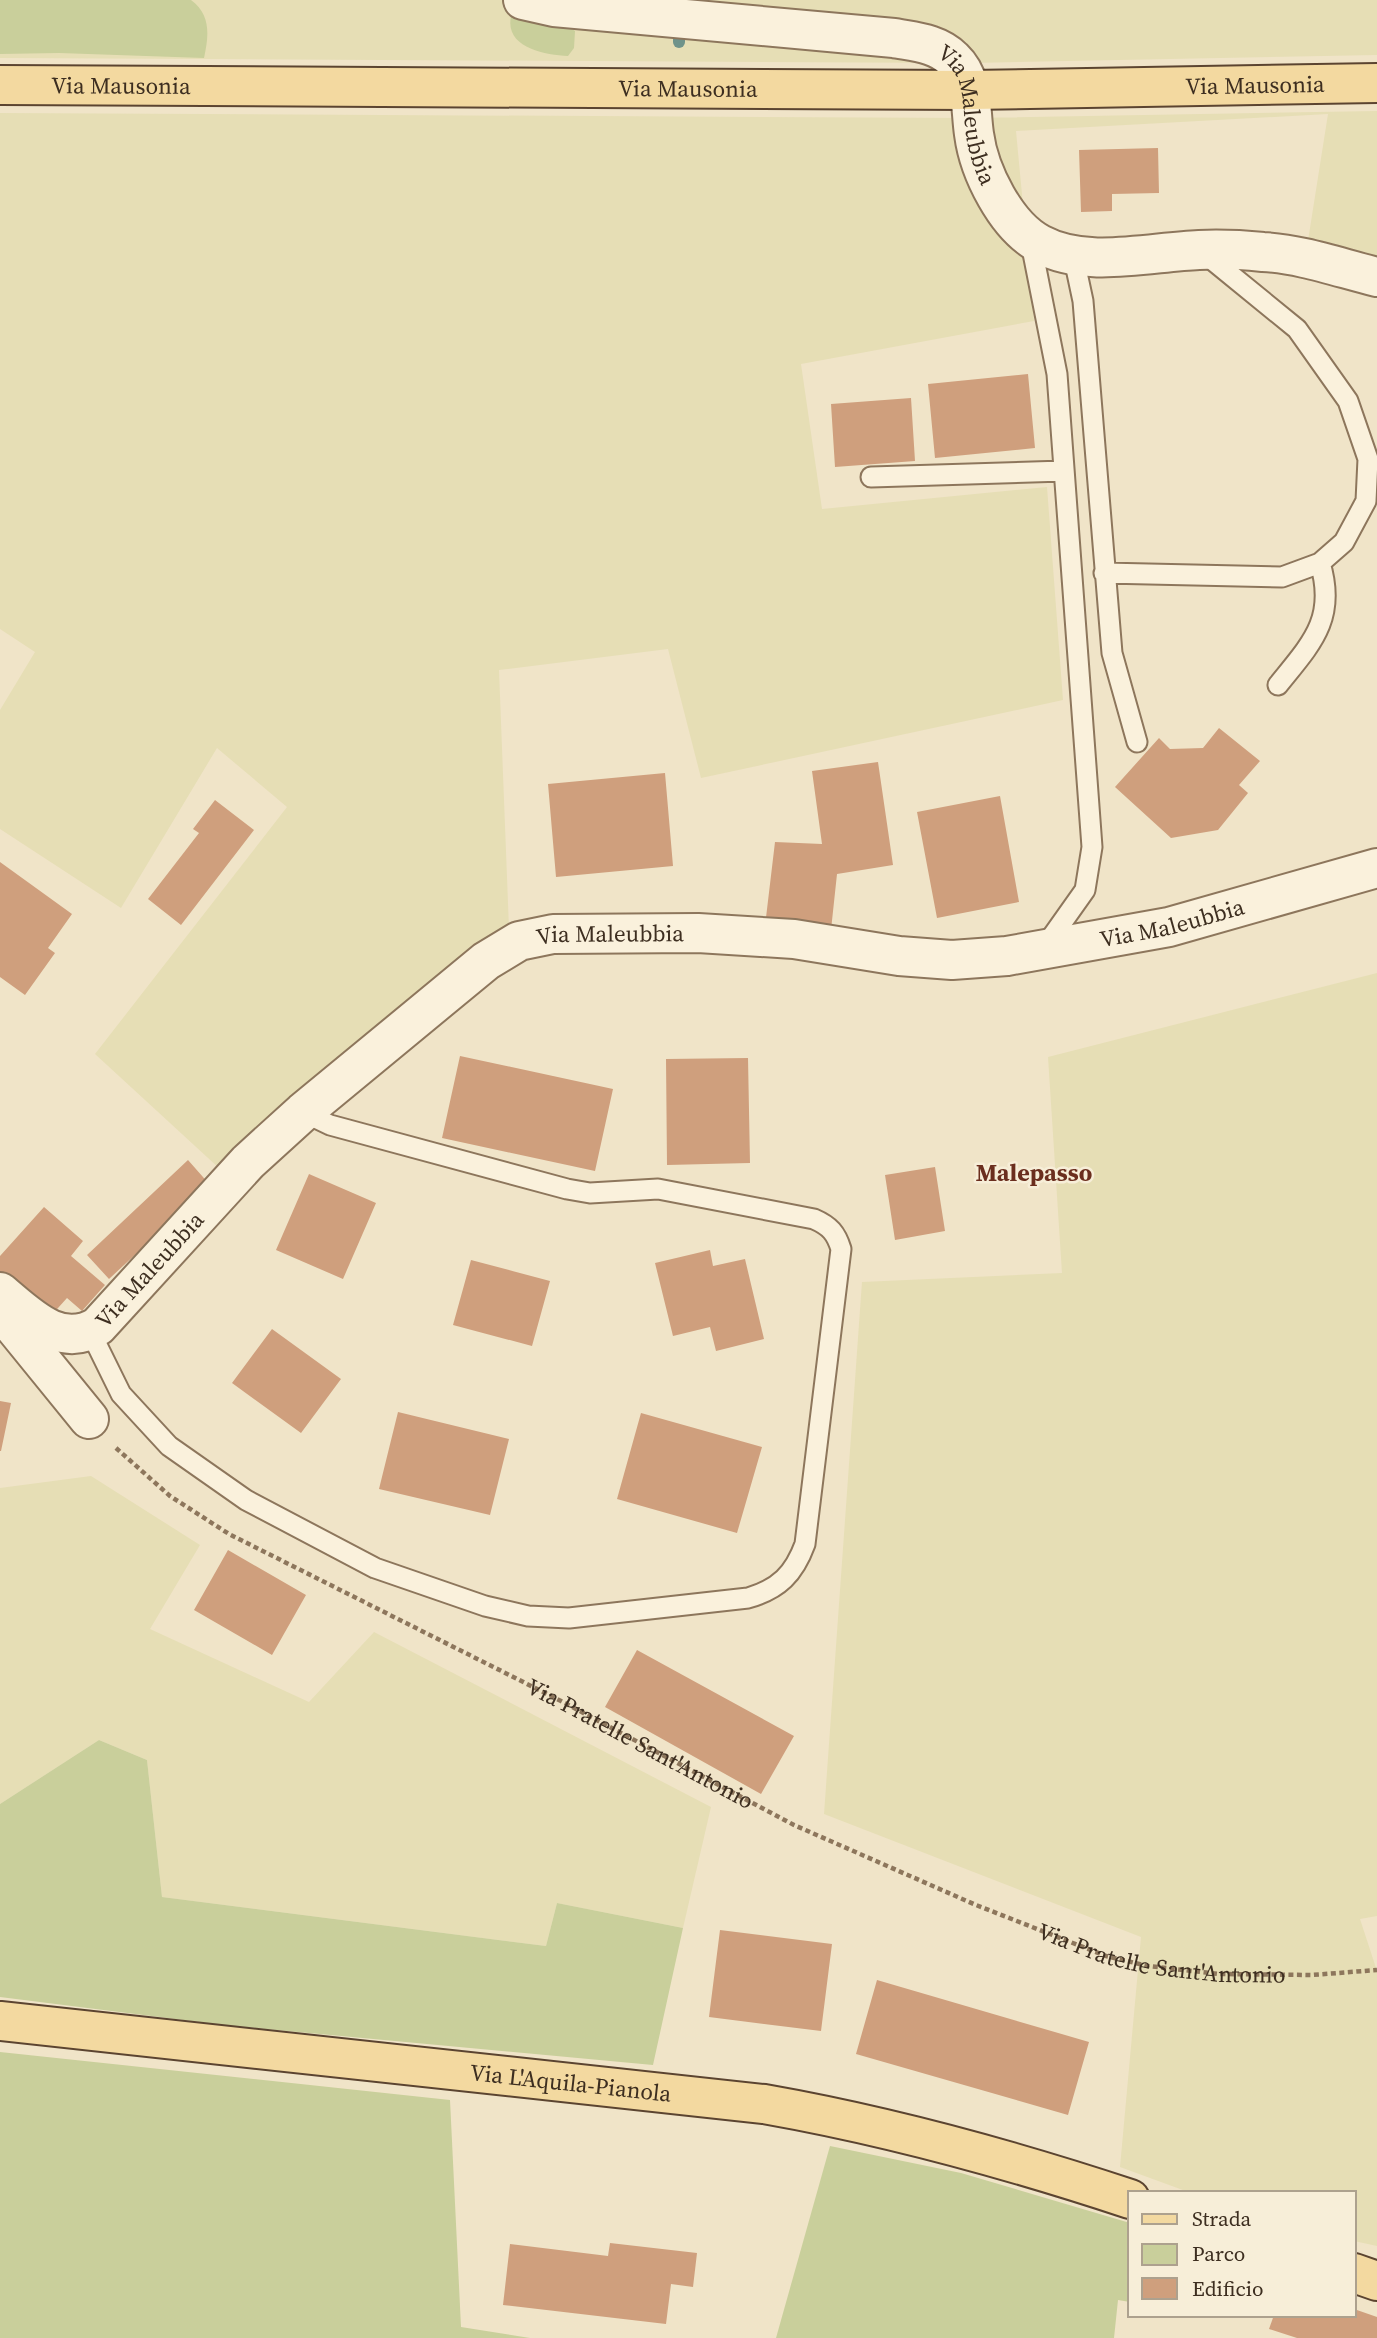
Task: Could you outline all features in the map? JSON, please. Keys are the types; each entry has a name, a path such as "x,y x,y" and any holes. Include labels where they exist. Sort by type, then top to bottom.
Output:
{"main road":[{"name":"Via Mausonia","path":"0,85 970,90 1377,83"},
{"name":"Via L'Aquila-Pianola","path":"0,2021 764,2104 851,2119 937,2139 1128,2198"},
{"path":"1356,2274 1377,2281"}],"street":[{"name":"Via Maleubbia","path":"523,0 554,7 894,38 932,45 952,57 963,70 970,90 974,137 1003,211 1041,244 1093,257 1201,250 1264,252 1377,277"},
{"name":"Via Maleubbia","path":"0,1292 49,1329 69,1335 90,1331 105,1320 248,1162 303,1112 486,961 519,941 553,934 698,933 767,937 952,960 1047,950 1169,927 1377,868"},
{"path":"0,1309 89,1419"}],"lane":[{"path":"1030,237 1057,374 1092,848 1085,890 1051,938 1047,950"},
{"path":"1104,573 1282,577 1320,563 1344,542 1366,501 1368,459 1348,401 1297,329 1201,250"},
{"path":"1073,254 1083,301 1112,653 1137,741"},
{"path":"871,477 1064,471"},
{"path":"1278,685 1316,638 1325,614 1326,583 1320,563"},
{"path":"90,1331 121,1394 169,1446 203,1473 246,1500 375,1568 485,1606 528,1616 569,1618 748,1598 765,1593 782,1583 797,1566 806,1544 841,1249 837,1235 827,1225 814,1219 658,1189 590,1193 568,1189 330,1125 303,1112"}],"path":[{"name":"Via Pratelle Sant'Antonio","path":"89,1419 147,1477 229,1534 572,1707 794,1825 976,1905 1106,1956 1149,1966 1219,1974 1312,1975 1377,1970"}],"shaded area":[{"path":"0,0 1377,0 1377,55 970,63 0,58"},
{"path":"1377,111 1377,265 1307,247 1328,114 1016,131 1034,321 801,364 822,509 1047,487 1063,700 701,778 668,649 499,670 509,929 220,1169 95,1054 287,807 217,748 121,908 0,829 0,710 35,652 0,629 0,113 970,118"},
{"path":"1377,973 1377,1916 1360,1919 1377,1971 1377,2246 1356,2241 1356,2191 1186,2191 1120,2167 1141,1937 824,1814 862,1282 1062,1273 1048,1057"},
{"path":"91,1476 200,1545 150,1629 309,1702 374,1632 711,1807 683,1928 557,1903 546,1946 162,1897 147,1760 99,1740 0,1804 0,1488"}],"green space":[{"path":"0,0 191,0 202,12 207,26 204,58 59,53 0,54"},
{"path":"513,10 563,23 575,31 574,48 568,56 546,53 526,46 517,40 512,32 510,22"},
{"path":"99,1740 147,1760 162,1897 546,1946 557,1903 683,1928 653,2065 223,2025 0,1997 0,1804"},
{"path":"0,2052 450,2100 461,2327 530,2338 0,2338"},
{"path":"830,2146 961,2173 1128,2222 1128,2302 1118,2300 1114,2338 776,2338"}],"building":[{"path":"1158,148 1159,193 1112,194 1112,211 1081,212 1079,150"},
{"path":"1028,374 1035,448 935,458 928,384"},
{"path":"911,398 915,461 835,467 831,404"},
{"path":"1219,728 1260,761 1239,785 1248,793 1218,830 1171,838 1115,787 1159,738 1170,749 1203,748"},
{"path":"878,762 893,865 837,874 831,930 765,926 775,842 822,844 812,771"},
{"path":"665,773 673,866 556,877 548,784"},
{"path":"1000,796 1019,902 937,918 917,812"},
{"path":"215,800 254,830 181,925 148,899 199,833 193,829"},
{"path":"0,862 72,914 48,948 55,953 25,995 0,977"},
{"path":"460,1056 613,1089 595,1171 442,1138"},
{"path":"748,1058 750,1163 667,1165 666,1059"},
{"path":"188,1160 210,1185 109,1279 87,1255"},
{"path":"935,1167 945,1231 895,1240 885,1175"},
{"path":"309,1174 376,1203 343,1279 276,1250"},
{"path":"44,1207 83,1241 71,1256 105,1285 82,1311 67,1298 49,1318 0,1274 0,1256"},
{"path":"710,1250 713,1266 745,1259 764,1339 716,1351 710,1327 673,1336 655,1263"},
{"path":"471,1260 550,1281 532,1346 453,1325"},
{"path":"272,1329 341,1379 301,1433 232,1383"},
{"path":"0,1401 11,1403 1,1451 0,1451"},
{"path":"398,1412 509,1439 490,1515 379,1489"},
{"path":"641,1413 762,1447 737,1533 617,1499"},
{"path":"228,1550 306,1595 272,1655 194,1610"},
{"path":"637,1650 794,1736 761,1794 605,1707"},
{"path":"720,1930 832,1944 821,2031 709,2017"},
{"path":"877,1980 1089,2042 1068,2115 856,2054"},
{"path":"610,2243 697,2253 693,2287 671,2284 666,2324 503,2305 510,2244 608,2256"},
{"path":"1356,2310 1377,2317 1377,2338 1297,2338 1269,2329 1273,2317 1356,2317"}],"waterway":[{"path":"679,27 679,42"}],"district":[{"name":"Malepasso","path":"1034,1172"}]}
